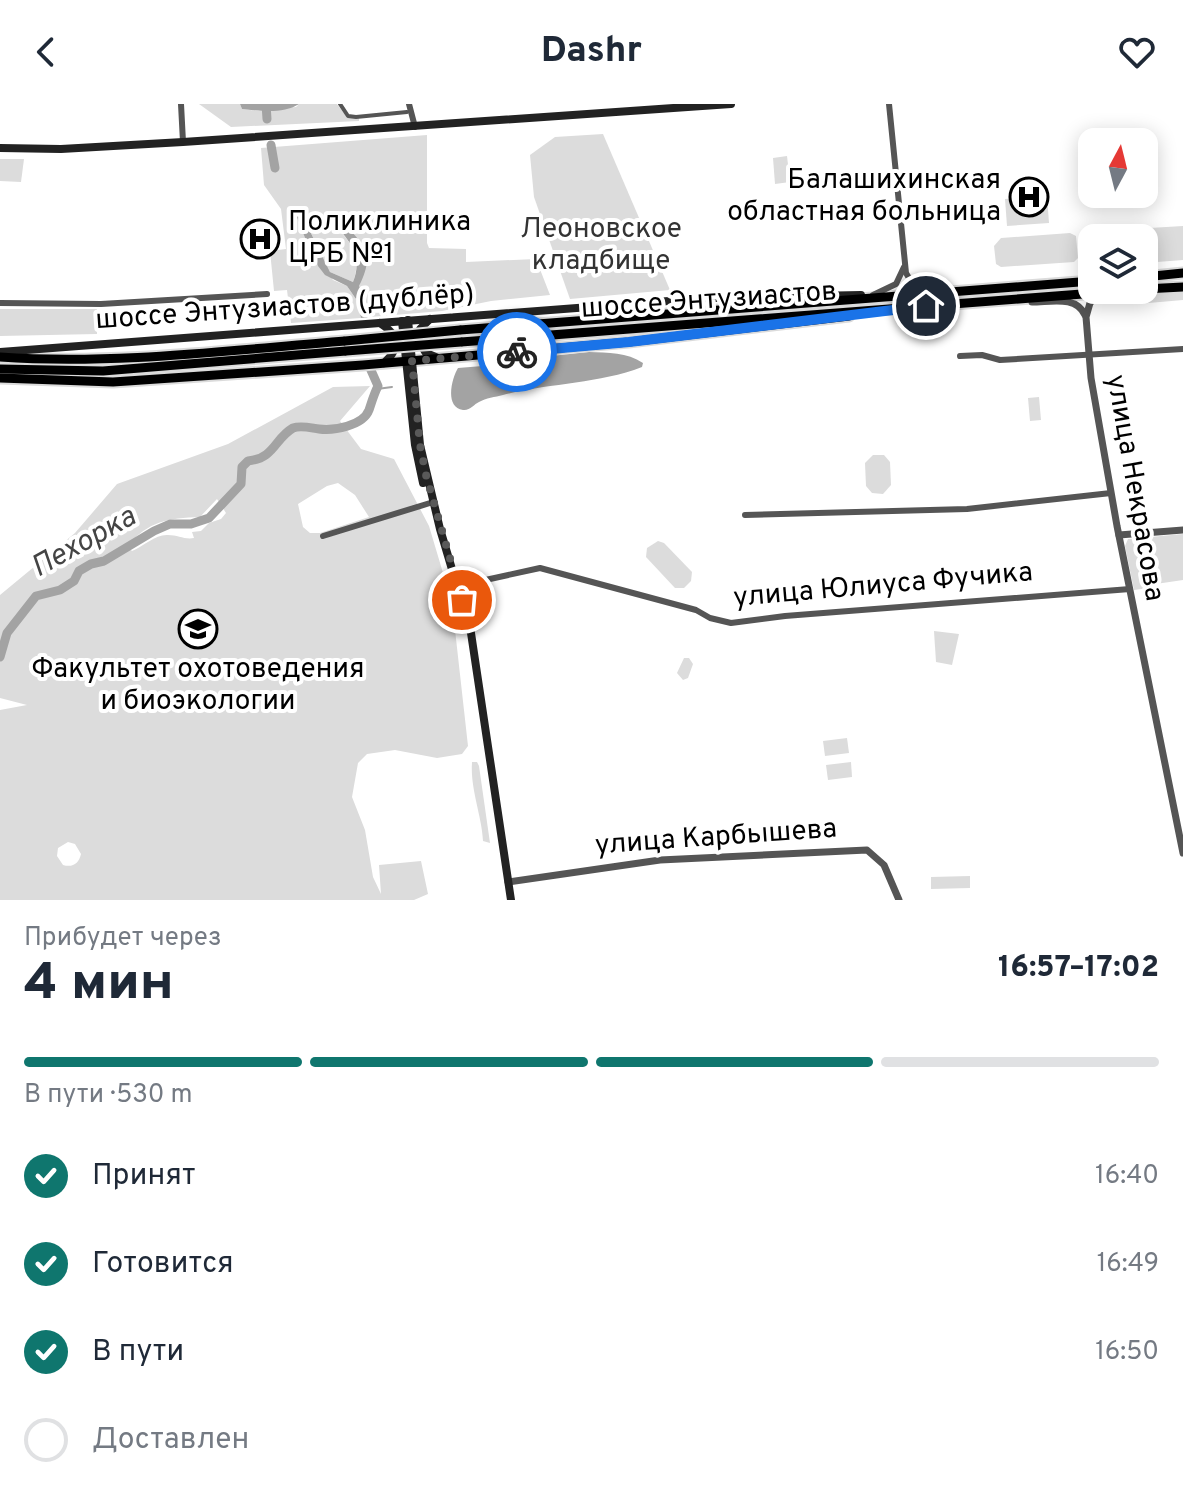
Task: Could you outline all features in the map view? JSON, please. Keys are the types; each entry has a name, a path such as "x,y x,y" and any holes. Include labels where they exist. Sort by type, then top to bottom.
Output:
{"main road":[{"path":"0,148 61,149 183,142 731,104"},
{"path":"1158,276 1183,273"},
{"name":"шоссе Энтузиастов","path":"0,369 103,371 345,346 460,330 1078,282"},
{"path":"1158,288 1183,287"},
{"name":"шоссе Энтузиастов","path":"0,355 70,358 461,342 1078,294"},
{"name":"шоссе Энтузиастов (дублёр)","path":"0,355 405,320 722,297 908,296"},
{"path":"0,378 113,382 363,365 629,342 926,306"},
{"path":"431,318 420,329 419,342 426,353 439,358"},
{"path":"405,320 417,458 471,633 511,900"},
{"path":"376,323 393,332 396,342 395,352 381,363"},
{"path":"409,361 420,445 440,529"}],"street":[{"path":"181,104 183,142"},
{"path":"340,104 348,116 356,117 408,108 415,127"},
{"path":"889,104 908,279 917,287 947,294"},
{"path":"869,295 881,293 896,284 903,274 904,264"},
{"path":"0,303 101,304 267,294"},
{"path":"999,300 1071,302 1079,305 1086,317"},
{"path":"1086,317 1090,304"},
{"name":"улица Некрасова","path":"1086,317 1111,493 1183,853"},
{"path":"960,356 982,355 1000,360 1183,349"},
{"path":"745,515 967,509 1111,493"},
{"path":"323,536 430,503"},
{"path":"1119,535 1183,530"},
{"name":"улица Юлиуса Фучика","path":"458,586 540,568 696,610 710,618 731,623 1130,589"},
{"name":"улица Карбышева","path":"508,882 660,860 867,850 884,865 899,900"}],"green space":[{"path":"199,104 240,104 242,109 258,111 296,107 299,104 337,104 347,117 359,118 359,121 231,127"},
{"name":"Леоновское кладбище","path":"603,134 670,290 570,299 534,197 530,155 555,137"},
{"path":"427,135 429,248 466,249 466,262 536,259 550,295 491,301 442,311 370,317 366,296 359,286 367,260 333,218 330,221 352,248 356,272 353,282 330,272 303,217 294,208 300,227 333,280 347,286 356,299 361,318 291,323 287,290 274,291 270,251 286,249 281,209 264,185 261,148"},
{"path":"787,156 790,182 775,184 773,158"},
{"path":"0,159 24,159 21,182 0,181"},
{"path":"1047,196 1049,223 1007,226 1005,199"},
{"path":"1183,226 1183,260 1158,262 1158,227"},
{"path":"1070,233 1076,236 1078,258 1074,262 1001,267 996,264 994,246 1001,238"},
{"path":"1183,292 1183,300 1158,302 1158,294"},
{"path":"0,309 97,309 97,334 0,336"},
{"path":"370,386 340,421 361,449 394,459 429,526 452,603 468,746 462,754 437,758 395,750 367,754 358,763 352,797 365,830 373,877 381,894 379,865 421,861 428,894 414,900 0,900 0,710 27,705 0,698 0,595 75,533 117,484 228,444 333,387","holes":["338,483 355,495 369,517 320,533 310,533 303,527 298,504 327,486","217,499 226,513 201,531 192,532 194,538 164,535 132,551 127,546 143,531 160,522 200,517","68,842 75,844 81,854 79,860 73,865 63,865 57,856 58,848"]},
{"path":"1039,397 1041,420 1030,421 1028,398"},
{"path":"873,455 884,455 890,462 891,485 883,494 872,493 866,486 865,463"},
{"path":"1183,534 1183,580 1134,590 1125,546 1128,539"},
{"path":"658,541 664,543 692,572 691,581 684,588 675,588 646,557 647,548"},
{"path":"934,631 959,634 952,665 936,662"},
{"path":"684,658 689,658 693,664 688,678 683,680 677,673"},
{"path":"847,738 849,753 825,756 823,741"},
{"path":"472,762 477,762 479,766 490,843 483,841"},
{"path":"851,762 852,777 828,780 826,765"},
{"path":"970,876 970,888 931,889 931,877"}],"shaded area":[{"path":"240,104 299,104 272,111 242,109"},
{"path":"293,208 303,217 330,272 353,282 357,263 352,248 330,220 332,218 339,224 342,222 362,244 367,258 359,286 366,296 370,317 361,318 356,299 347,286 325,275 318,266"},
{"path":"589,352 624,355 643,363 642,367 625,373 520,391 479,402 465,410 453,404 452,385 458,368 519,363"}],"waterway":[{"name":"Пехорка","path":"266,104 267,119"},
{"name":"Пехорка","path":"271,145 275,168"},
{"name":"Пехорка","path":"0,657 7,633 36,596 60,590 74,581 79,571 104,561 154,531 170,524 191,524 209,518 241,484 242,467 248,461 264,456 293,428 332,429 361,420 369,410 378,386 370,368"},
{"path":"377,389 392,387"}],"way so far":[{"path":"462,600 426,475 412,361 517,352"}],"place":[{"name":"Балашихинская областная больница","path":"1029,197"},
{"name":"Поликлиника ЦРБ №1","path":"260,239"},
{"name":"Факультет охотоведения и биоэкологии","path":"198,629"}],"route":[{"path":"517,352 629,342 926,306"}]}
